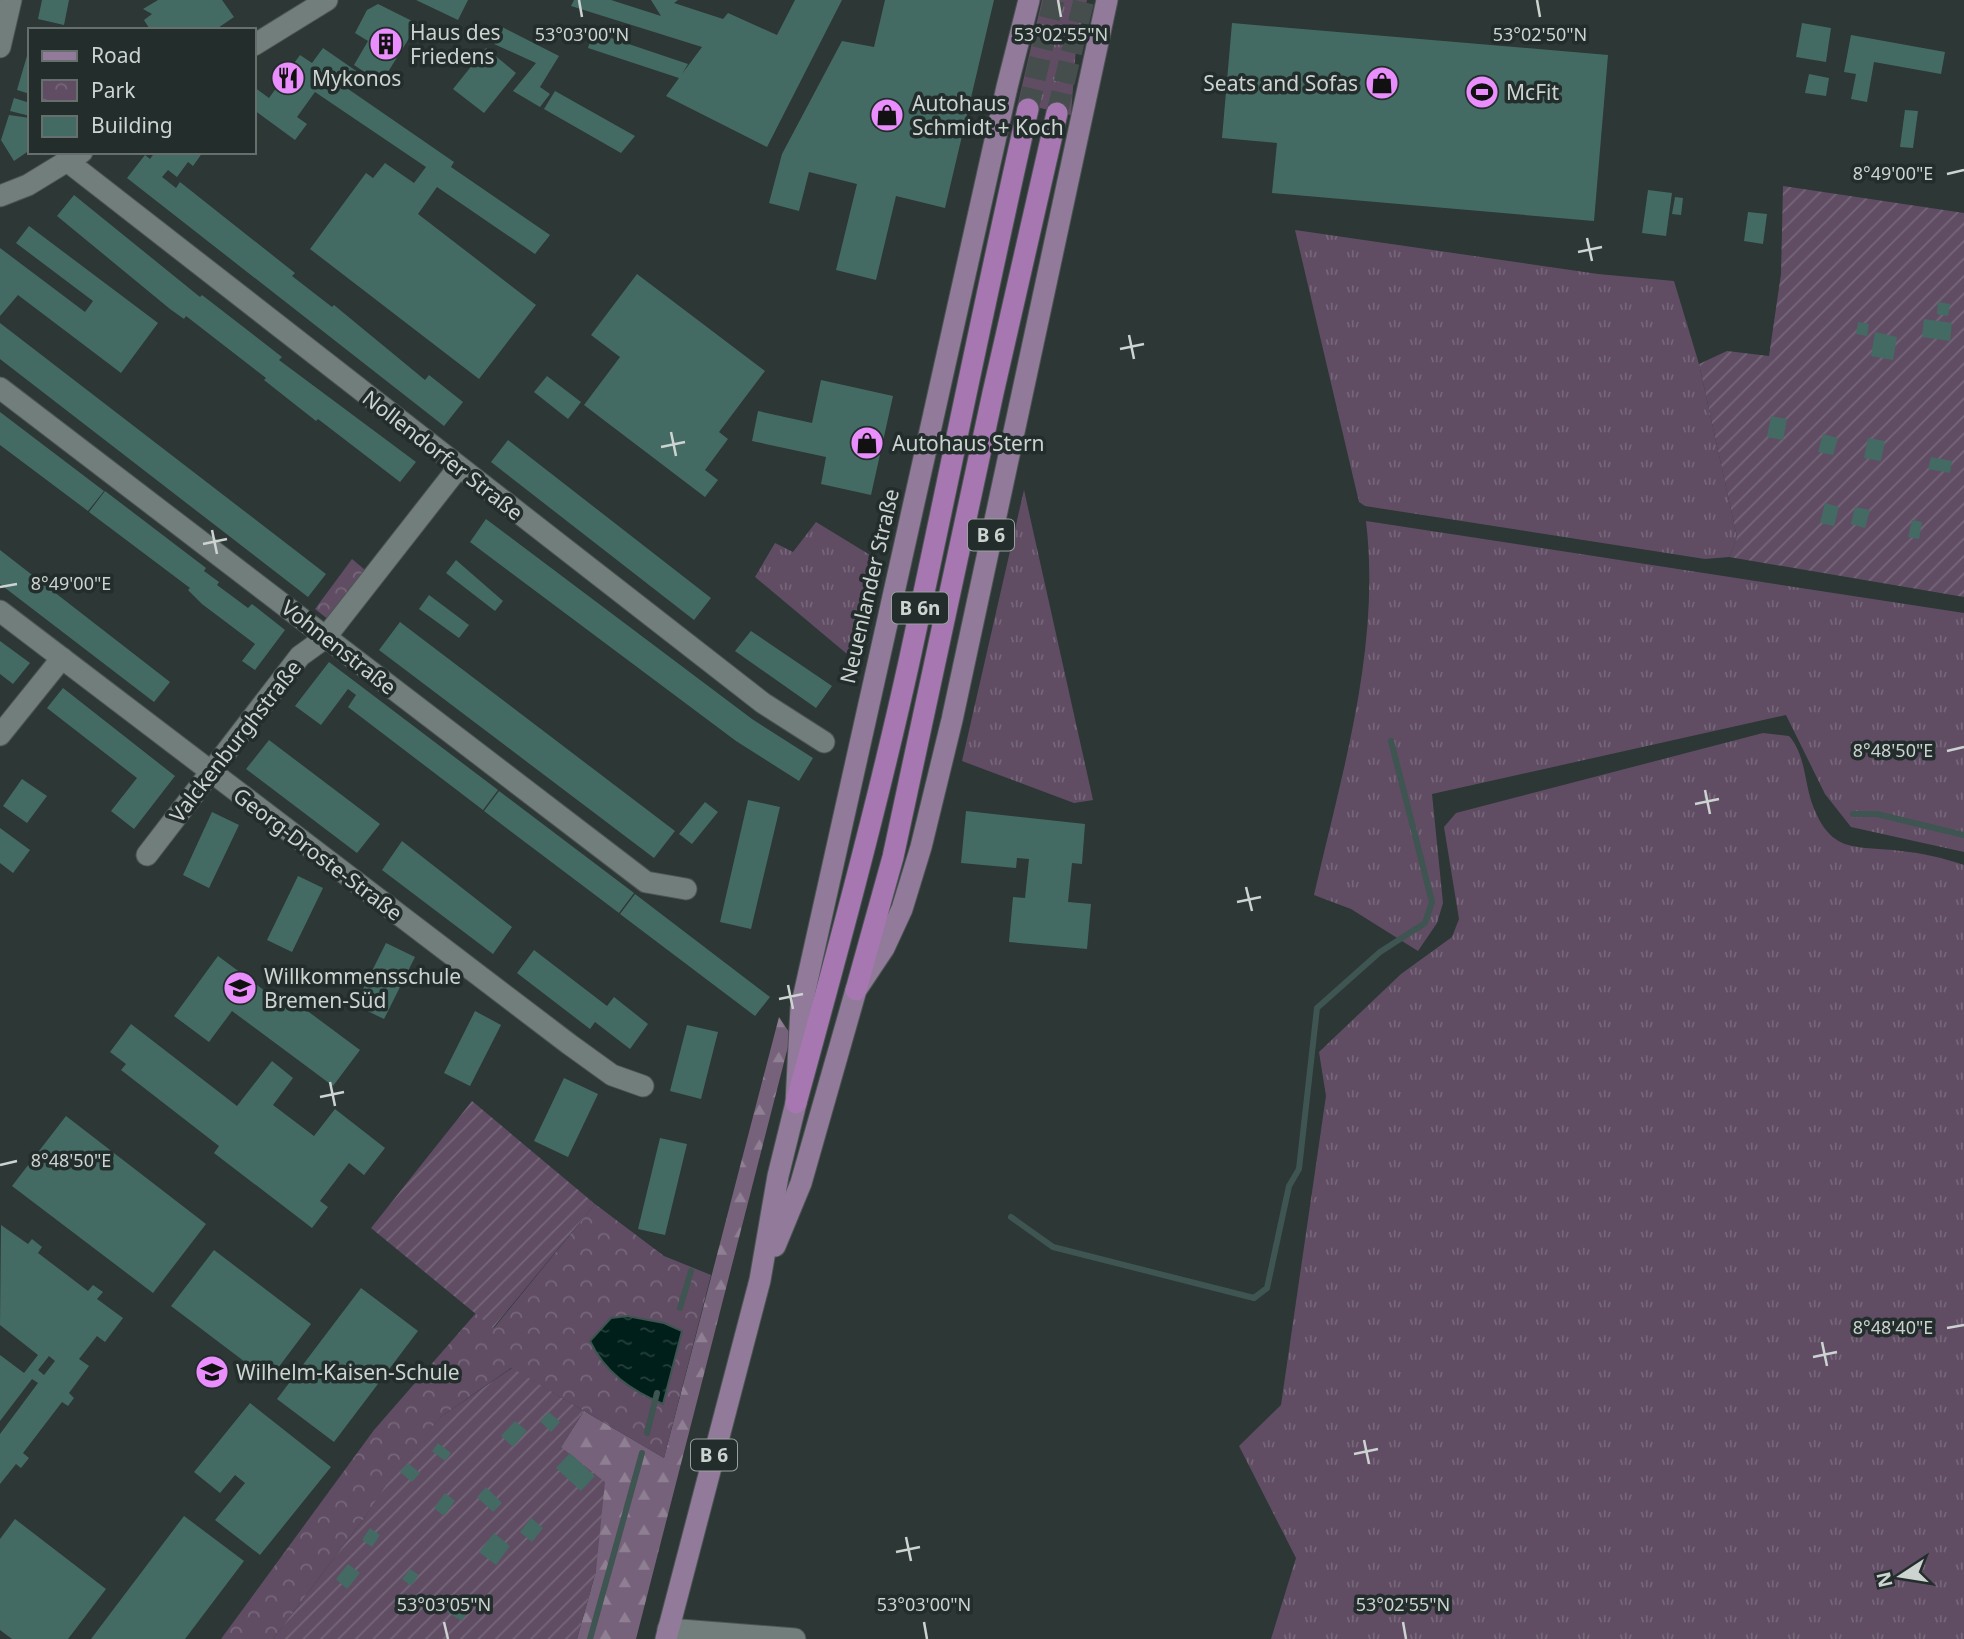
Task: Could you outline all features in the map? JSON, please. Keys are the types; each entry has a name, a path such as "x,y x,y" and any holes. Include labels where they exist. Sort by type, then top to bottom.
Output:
{"highway":[{"name":"Neuenlander Straße","path":"796,1103 863,856 906,675 965,387 1028,109"},
{"name":"Neuenlander Straße","path":"856,990 893,858 993,393 1057,113"}],"main road":[{"name":"Neuenlander Straße","path":"667,1634 760,1280 778,1176 796,1103 801,1008 1007,87 1030,0"},
{"name":"Neuenlander Straße","path":"760,1280 801,1182 856,990 884,948 902,909 921,847 952,720 1107,0"}],"street":[{"path":"0,47 11,0"},
{"path":"256,44 327,0"},
{"path":"0,196 28,185 74,157"},
{"name":"Nollendorfer Straße","path":"74,157 458,468 763,703 824,742"},
{"name":"Vohnenstraße","path":"0,388 646,882 686,889"},
{"name":"Valckenburghstraße","path":"147,855 212,774 300,656 326,638 458,468"},
{"name":"Georg-Droste-Straße","path":"0,611 601,1068 612,1075 643,1086"},
{"path":"0,735 62,658"},
{"path":"667,1634 795,1639"}],"green space":[{"path":"1042,0 1087,0 1076,48 1071,115 1018,103"},
{"path":"1783,186 1964,213 1964,597 1729,557 1737,537 1699,364 1727,351 1769,356 1781,274"},
{"path":"1295,230 1598,274 1674,281 1699,364 1737,537 1729,557 1705,559 1365,506 1359,502"},
{"path":"1024,490 1093,800 1074,803 962,761"},
{"path":"1366,521 1964,613 1964,852 1851,827 1825,794 1786,715 1432,794 1443,903 1437,923 1418,951 1351,909 1314,895 1347,756 1364,663 1369,568"},
{"path":"816,522 875,558 853,659 755,577 775,543 793,552"},
{"path":"352,559 377,580 334,624 315,609"},
{"path":"1763,733 1789,736 1795,744 1802,760 1813,806 1821,822 1838,841 1860,847 1925,854 1964,865 1964,1639 1271,1639 1296,1558 1239,1446 1281,1405 1326,1096 1319,1052 1401,974 1452,937 1459,919 1444,827 1456,813"},
{"path":"779,1017 791,1035 636,1639 577,1639 596,1571 561,1447 584,1411 664,1458"},
{"path":"472,1101 595,1204 493,1328 371,1228"},
{"path":"595,1204 664,1256 711,1275 664,1458 511,1368 442,1416 405,1458 365,1517 273,1639 221,1639 374,1430 476,1313 494,1328"},
{"path":"512,1368 584,1411 561,1447 605,1482 596,1571 577,1639 273,1639 365,1517 404,1458 442,1416"}],"water":[{"path":"627,1316 664,1323 682,1331 663,1404 621,1380 603,1363 590,1341 611,1318"}],"building":[{"path":"42,0 69,0 64,25 38,19"},
{"path":"158,0 222,0 234,17 218,28 149,28 144,20 152,14 143,9"},
{"path":"416,0 468,0 458,20"},
{"path":"574,0 611,0 661,16 651,0 678,0 674,3 723,19 728,13 777,35 795,0 842,0 767,147 666,96 679,78 588,48 593,32 688,64 682,74 702,47 571,6"},
{"path":"885,0 994,0 945,208 896,196 876,280 836,270 857,184 809,172 799,211 769,203 782,154 842,41 874,47"},
{"name":"Haus des Friedens","path":"378,4 418,24 381,83 354,65 368,41 355,33 367,10"},
{"path":"1232,23 1608,55 1594,221 1272,193 1277,143 1222,138"},
{"path":"1802,23 1831,28 1826,62 1796,57"},
{"path":"502,27 559,56 540,87 550,94 540,107 513,91 536,63 494,44"},
{"path":"1851,35 1945,52 1941,74 1874,62 1867,102 1851,99 1856,74 1844,72"},
{"path":"323,48 365,77 358,87 343,76 338,82 454,162 451,167 550,235 535,254 437,187 418,214 536,305 479,379 310,249 366,173 373,178 385,163 414,183 426,167 315,92 297,117 307,124 295,140 256,111 256,88 269,98 300,55 312,63"},
{"path":"486,48 516,73 484,113 453,89"},
{"path":"28,52 28,93 17,90"},
{"path":"1809,74 1829,78 1826,96 1805,93"},
{"path":"555,91 635,136 621,153 544,109"},
{"path":"14,98 28,102 28,116 10,111"},
{"path":"1905,110 1918,111 1913,148 1900,147"},
{"path":"9,115 28,118 28,151 14,161 1,140"},
{"path":"154,154 202,154 193,166 188,162 177,177 168,170 162,177 176,188 180,182 295,273 292,276 332,307 334,305 425,380 429,375 463,402 444,426 127,178 145,155 150,159"},
{"path":"1648,190 1672,193 1666,236 1642,233"},
{"path":"74,195 200,297 202,295 282,357 279,360 416,462 400,482 318,419 316,421 186,316 184,319 170,309 57,216"},
{"path":"1675,197 1683,198 1681,215 1672,214"},
{"path":"1748,212 1767,214 1763,244 1744,241"},
{"path":"29,226 158,323 121,373 18,295 0,316 0,248 85,312 93,301 16,243"},
{"path":"637,274 765,371 719,432 728,439 705,470 718,480 705,497 584,405 620,357 591,335"},
{"path":"1938,302 1950,304 1948,316 1937,314"},
{"path":"1924,319 1952,323 1950,341 1922,337"},
{"path":"1858,322 1869,324 1867,336 1856,334"},
{"path":"0,323 326,574 308,597 0,359"},
{"path":"1875,332 1897,337 1893,360 1871,356"},
{"path":"547,376 581,402 568,419 534,392"},
{"path":"821,380 893,396 871,495 821,484 826,457 752,441 758,411 812,423"},
{"path":"0,412 104,491 88,511 0,445"},
{"path":"1771,416 1787,419 1783,440 1767,437"},
{"path":"1823,434 1838,438 1833,455 1818,452"},
{"path":"1868,438 1885,441 1881,461 1864,458"},
{"path":"508,440 711,598 694,620 491,462"},
{"path":"1931,457 1952,461 1950,473 1928,469"},
{"path":"105,491 206,568 204,571 219,582 217,585 248,608 252,604 285,630 255,670 242,661 255,644 202,604 188,590 190,588 89,512"},
{"path":"1825,503 1839,507 1834,526 1820,523"},
{"path":"1855,507 1870,510 1865,528 1851,524"},
{"path":"486,519 752,719 813,758 799,781 736,741 470,542"},
{"path":"1912,520 1922,522 1919,539 1908,537"},
{"path":"0,550 170,682 154,702 0,584"},
{"path":"456,560 503,601 495,611 446,573"},
{"path":"429,595 469,625 459,638 419,609"},
{"path":"400,622 675,831 654,858 379,650"},
{"path":"751,631 832,686 816,708 735,651"},
{"path":"0,641 30,663 13,684 0,674"},
{"path":"329,662 498,790 483,810 348,707 356,695 348,689 321,725 295,706"},
{"path":"63,688 175,776 134,829 111,811 137,778 47,708"},
{"path":"269,740 380,824 357,853 246,769"},
{"path":"22,779 47,796 27,823 3,806"},
{"path":"499,791 634,893 619,913 484,811"},
{"path":"748,800 780,807 751,929 720,922"},
{"path":"705,802 718,812 692,844 679,834"},
{"path":"966,811 1085,824 1082,864 1072,863 1068,902 1091,904 1087,949 1009,942 1013,897 1025,898 1029,859 1017,858 1016,868 961,863"},
{"path":"212,812 239,825 209,888 183,875"},
{"path":"0,828 30,850 13,873 0,863"},
{"path":"402,841 512,927 493,954 382,870"},
{"path":"298,876 323,888 292,952 267,940"},
{"path":"635,894 770,997 755,1016 620,914"},
{"path":"386,943 415,957 384,1019 355,1005"},
{"path":"534,950 607,1006 614,997 648,1024 630,1049 595,1022 590,1029 517,973"},
{"path":"218,956 284,1005 290,998 360,1050 333,1086 232,1011 209,1042 174,1016"},
{"path":"475,1011 501,1025 470,1086 444,1073"},
{"path":"131,1024 237,1106 272,1061 293,1078 273,1105 314,1136 335,1109 385,1148 364,1175 349,1163 320,1201 328,1207 312,1228 214,1153 219,1146 121,1070 126,1064 110,1052"},
{"path":"687,1025 718,1032 701,1099 670,1091"},
{"path":"564,1078 598,1094 568,1157 534,1141"},
{"path":"66,1116 206,1224 153,1293 12,1186"},
{"path":"660,1138 687,1144 665,1235 638,1229"},
{"path":"1,1225 28,1244 32,1239 42,1247 38,1253 88,1291 93,1285 103,1292 97,1299 123,1318 105,1342 97,1336 79,1359 89,1366 69,1393 74,1398 68,1406 62,1402 23,1453 29,1458 21,1468 16,1464 0,1484 0,1434 38,1383 32,1379 0,1421 0,1355 24,1373 38,1355 0,1325","holes":["49,1356 55,1361 44,1375 38,1370"]},
{"path":"214,1250 311,1324 269,1380 171,1306"},
{"path":"361,1288 418,1331 334,1442 277,1399"},
{"path":"250,1403 331,1467 260,1555 215,1520 245,1483 235,1475 220,1493 194,1472"},
{"path":"549,1412 560,1422 551,1432 540,1421"},
{"path":"515,1421 527,1431 513,1447 501,1436"},
{"path":"438,1443 451,1453 445,1461 432,1451"},
{"path":"570,1453 595,1476 581,1491 556,1468"},
{"path":"408,1463 420,1473 412,1482 400,1472"},
{"path":"486,1487 502,1503 493,1512 477,1497"},
{"path":"445,1493 455,1501 444,1516 434,1508"},
{"path":"184,1516 244,1561 185,1639 91,1639"},
{"path":"531,1518 543,1528 532,1542 520,1532"},
{"path":"15,1519 106,1589 68,1639 12,1639 0,1630 0,1539"},
{"path":"370,1528 380,1535 372,1547 362,1540"},
{"path":"494,1533 510,1546 496,1565 479,1552"},
{"path":"348,1564 360,1573 347,1589 336,1579"},
{"path":"410,1569 419,1575 411,1586 402,1579"},
{"path":"456,1598 470,1607 462,1621 447,1612"}],"waterway":[{"path":"1011,1217 1053,1247 1254,1298 1267,1288 1289,1186 1299,1169 1317,1008 1380,952 1425,923 1432,902 1391,741"},
{"path":"1853,814 1877,814 1964,835"},
{"path":"680,1308 691,1271"},
{"path":"647,1433 657,1393"},
{"path":"590,1639 642,1453"}],"tunnel":[{"path":"1028,109 1054,0"},
{"path":"1057,113 1084,0"}],"place":[{"name":"Haus des Friedens","path":"386,44"},
{"name":"Mykonos","path":"288,78"},
{"name":"Seats and Sofas","path":"1382,83"},
{"name":"McFit","path":"1482,92"},
{"name":"Autohaus Schmidt + Koch","path":"887,115"},
{"name":"Autohaus Stern","path":"867,443"},
{"name":"Willkommensschule Bremen-Süd","path":"240,988"},
{"name":"Wilhelm-Kaisen-Schule","path":"212,1372"}]}
